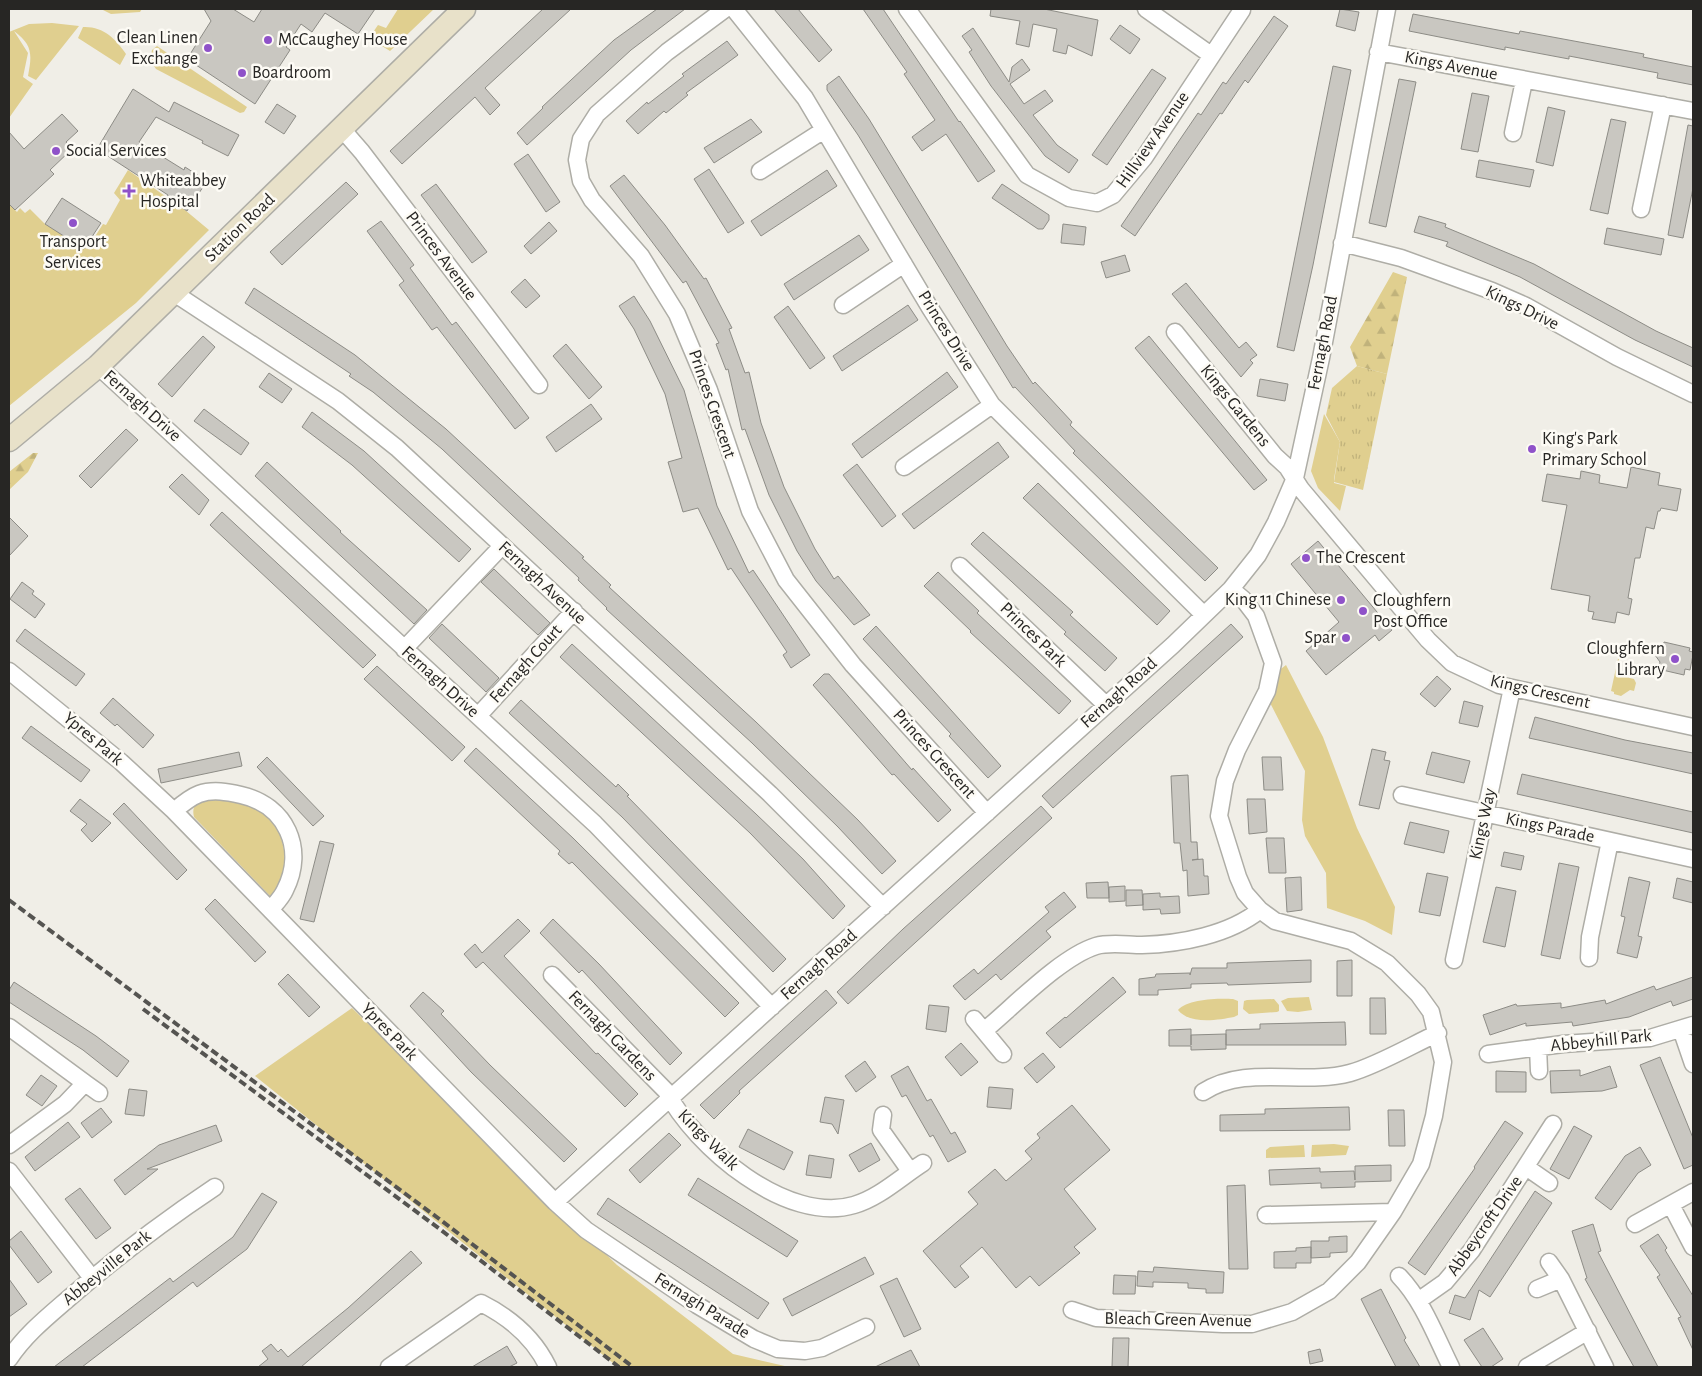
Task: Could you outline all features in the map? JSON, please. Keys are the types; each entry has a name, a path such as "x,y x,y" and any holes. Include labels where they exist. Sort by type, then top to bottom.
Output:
{"main road":[{"name":"Station Road","path":"9,440 98,366 464,9"}],"street":[{"name":"Princes Crescent","path":"725,9 668,52 597,114 581,139 577,160 581,181 592,200 641,256 677,314 709,390 750,511 786,580 853,665 987,812"},
{"name":"Princes Drive","path":"734,9 805,98 904,264 992,405 1204,615"},
{"name":"Hillview Avenue","path":"907,9 1027,175 1069,198 1097,203 1113,195 1144,158 1242,10"},
{"path":"1146,9 1211,55"},
{"name":"Fernagh Road","path":"555,1202 1204,615 1231,589 1258,555 1276,522 1295,478 1321,358 1387,9"},
{"name":"Kings Avenue","path":"1378,52 1524,81 1693,111"},
{"path":"1513,133 1524,81"},
{"path":"1642,209 1663,105"},
{"name":"Princes Avenue","path":"342,129 362,152 539,385"},
{"path":"760,171 824,130"},
{"name":"Kings Drive","path":"1342,243 1401,258 1492,291 1526,306 1617,356 1693,394"},
{"path":"843,305 904,264"},
{"name":"Fernagh Avenue","path":"174,293 338,401 397,448 770,794 883,907"},
{"name":"Kings Gardens","path":"1175,332 1295,478"},
{"name":"Fernagh Drive","path":"98,366 595,824 772,1007"},
{"path":"904,467 992,405"},
{"name":"Kings Crescent","path":"1295,478 1301,489 1442,655 1478,677 1512,688 1693,727"},
{"path":"404,649 502,546"},
{"name":"Princes Park","path":"960,566 1106,705"},
{"name":"Bleach Green Avenue","path":"1072,1310 1096,1318 1252,1324 1281,1316 1329,1291 1358,1262 1394,1212 1421,1164 1434,1116 1443,1062 1438,1033 1431,1012 1418,994 1387,963 1351,941 1275,921 1260,910 1245,892 1238,877 1219,816 1225,781 1237,750 1267,691 1273,663 1256,616 1231,589"},
{"name":"Fernagh Court","path":"478,716 574,611"},
{"name":"Ypres Park","path":"9,671 121,762 174,811 555,1202"},
{"name":"Kings Way","path":"1454,960 1512,688"},
{"path":"174,811 199,794 225,791 251,797 272,809 287,826 293,847 292,870 285,891 271,909"},
{"name":"Kings Parade","path":"1402,795 1693,859"},
{"name":"Kings Parade","path":"1589,958 1590,936 1610,841"},
{"path":"1004,1054 979,1024 1076,953 1099,945 1187,942 1247,921 1260,910"},
{"name":"Fernagh Gardens","path":"552,975 666,1092 670,1100"},
{"path":"9,1027 99,1094"},
{"path":"1687,1027 1693,1064"},
{"name":"Abbeyhill Park","path":"1488,1054 1538,1047 1619,1042 1650,1038 1687,1027"},
{"path":"1203,1092 1217,1083 1233,1078 1316,1078 1350,1073 1438,1033"},
{"name":"Abbeyhill Park","path":"1538,1047 1539,1071"},
{"path":"9,1145 64,1104 85,1083"},
{"name":"Kings Walk","path":"670,1100 727,1164 758,1185 796,1203 826,1208 854,1205 878,1193 916,1167 881,1130 883,1115"},
{"name":"Abbeycroft Drive","path":"1418,1301 1445,1282 1472,1250 1553,1124"},
{"name":"Abbeycroft Drive","path":"1526,1167 1549,1183"},
{"path":"9,1171 92,1278"},
{"name":"Abbeyville Park","path":"9,1359 23,1338 92,1278 181,1210 216,1187"},
{"path":"1635,1224 1693,1192"},
{"name":"Fernagh Parade","path":"555,1202 586,1230 697,1305 754,1339 778,1349 805,1351 822,1348 866,1327"},
{"path":"1671,1205 1693,1248"},
{"path":"1266,1215 1394,1212"},
{"path":"1548,1262 1561,1279 1605,1367"},
{"path":"1399,1276 1410,1287 1452,1367"},
{"path":"1537,1289 1561,1279"},
{"path":"389,1367 481,1303 505,1315 540,1350 548,1367"},
{"path":"1527,1367 1588,1331"}],"green space":[{"path":"101,9 142,9 140,12 111,14"},
{"path":"398,9 434,9 390,51 369,38 378,25 386,28"},
{"path":"52,23 79,26 36,80 28,76 30,51 28,46 14,31 28,53 23,77 33,84 9,118 9,32 29,24"},
{"path":"83,27 103,31 118,43 126,54 120,65 78,38"},
{"path":"157,46 247,107 244,112 240,113 156,69 150,60 152,50"},
{"path":"128,170 185,210 209,230 136,303 9,406 9,204 17,212 20,208 25,213 30,209 45,224 87,249 103,224 106,225 120,200 114,193"},
{"path":"1393,272 1407,277 1387,374 1357,366 1350,347"},
{"path":"1357,366 1387,374 1363,490 1334,482 1340,442 1326,415 1332,388"},
{"path":"1324,414 1340,442 1334,483 1346,486 1340,511 1318,488 1311,471"},
{"path":"33,453 38,453 28,472 9,490 9,472"},
{"path":"1621,645 1617,675 1634,679 1636,683 1634,691 1630,690 1621,696 1611,691"},
{"path":"1286,665 1323,737 1357,828 1395,907 1392,935 1365,921 1327,908 1326,873 1305,836 1302,820 1305,771 1267,697 1273,675"},
{"path":"234,796 268,815 280,836 285,859 285,870 283,881 278,890 270,896 194,817 193,810 201,801 214,797"},
{"path":"1309,997 1312,1010 1287,1011 1281,1001 1288,998"},
{"path":"1233,999 1238,1001 1238,1015 1234,1017 1197,1020 1183,1015 1178,1010 1182,1006 1196,1001"},
{"path":"1274,999 1279,1005 1279,1011 1277,1012 1249,1014 1243,1009 1244,1001 1247,1000"},
{"path":"352,1008 617,1265 733,1354 789,1367 618,1367 255,1076"},
{"path":"1334,1144 1349,1146 1346,1155 1311,1157 1312,1145"},
{"path":"1304,1145 1305,1157 1266,1158 1266,1150 1270,1147"}],"building":[{"path":"204,9 233,9 254,22 262,9 375,9 358,34 325,13 312,32 301,24 286,47 290,50 255,104 187,59 211,21"},
{"path":"543,9 571,9 485,88 500,105 490,115 475,97 402,164 390,151"},
{"path":"657,9 685,9 631,50 527,145 517,133 614,40"},
{"path":"774,9 798,9 832,50 819,62"},
{"path":"863,9 883,9 959,122 995,171 978,182 946,134 922,151 912,137 935,120 904,74 907,72"},
{"path":"991,9 1044,9 1098,20 1092,56 1068,45 1066,54 1053,51 1057,29 1033,24 1029,47 1016,44 1020,21 990,16"},
{"path":"1340,9 1359,12 1355,31 1336,26"},
{"path":"1413,14 1519,34 1520,31 1644,54 1643,57 1693,67 1693,85 1657,78 1658,73 1569,56 1569,59 1505,47 1505,50 1409,31"},
{"path":"1274,16 1288,26 1248,83 1245,80 1222,114 1220,113 1135,236 1121,226 1198,113 1201,115 1223,82 1226,84"},
{"path":"1120,25 1140,39 1130,54 1110,39"},
{"path":"973,28 1009,82 1012,67 1022,59 1030,70 1010,84 1024,104 1045,90 1053,101 1033,115 1057,145 1078,160 1069,173 1045,156 991,86 969,52 972,50 962,36"},
{"path":"727,41 738,55 686,93 688,95 666,113 664,111 638,134 626,121 647,102 648,104 684,76 682,74"},
{"path":"1333,66 1351,70 1313,265 1294,351 1277,347"},
{"path":"1152,69 1166,78 1107,165 1092,155"},
{"path":"839,76 869,119 1007,346 1033,384 1035,382 1072,422 1070,425 1218,568 1205,581 1073,453 1075,451 1015,387 1013,388 858,135 827,90 827,85"},
{"path":"1399,79 1416,82 1386,227 1369,223"},
{"path":"133,89 169,112 174,102 239,135 228,156 156,117 139,142 184,170 185,167 207,181 187,211 167,198 168,195 97,149"},
{"path":"1472,93 1489,96 1478,152 1461,149"},
{"path":"277,104 296,116 284,134 265,122"},
{"path":"1548,107 1565,111 1553,166 1536,162"},
{"name":"Social Services","path":"62,114 78,131 66,142 72,149 50,170 54,174 15,210 9,204 9,132 24,149"},
{"path":"751,119 762,132 714,163 704,148"},
{"path":"1611,119 1626,122 1608,214 1590,210"},
{"path":"1688,125 1693,126 1693,188 1683,238 1668,235"},
{"path":"528,154 560,202 546,212 514,164"},
{"path":"1479,160 1534,170 1530,187 1476,177"},
{"path":"709,169 744,223 728,233 694,179"},
{"path":"827,170 837,186 761,236 751,221"},
{"path":"624,175 665,225 704,279 706,278 732,328 729,329 745,373 749,372 761,423 784,487 815,549 834,579 838,576 870,615 854,625 816,581 797,551 769,495 745,429 742,430 728,369 726,370 716,344 719,343 686,281 683,283 610,186"},
{"path":"346,182 358,194 282,265 270,252"},
{"path":"436,184 487,252 472,263 421,195"},
{"path":"1002,184 1049,215 1049,220 1043,229 1038,229 992,198"},
{"name":"Transport Services","path":"62,198 101,223 84,249 45,224"},
{"path":"1419,216 1446,224 1445,227 1534,264 1656,331 1693,348 1693,367 1635,340 1520,277 1446,246 1448,242 1414,232"},
{"path":"381,221 414,265 410,268 452,325 456,322 529,418 515,429 437,327 432,330 399,285 404,281 367,231"},
{"path":"549,222 557,231 531,254 524,246"},
{"path":"1063,224 1086,227 1084,245 1061,243"},
{"path":"1607,228 1664,239 1661,255 1604,244"},
{"path":"859,235 869,250 794,300 784,284"},
{"path":"1125,255 1130,271 1106,278 1101,262"},
{"path":"525,279 540,296 526,308 511,292"},
{"path":"1186,283 1239,348 1246,342 1257,355 1250,360 1253,363 1241,377 1172,294"},
{"path":"254,288 355,355 446,429 584,557 582,558 611,585 609,587 756,722 858,820 896,861 882,874 838,827 752,743 606,609 578,580 579,578 442,449 373,392 349,376 351,374 245,303"},
{"path":"634,296 650,321 684,390 717,506 749,573 753,570 810,655 791,668 783,655 787,652 731,568 728,570 698,508 683,512 668,462 682,458 665,394 634,329 619,306"},
{"path":"908,305 918,320 842,371 833,356"},
{"path":"788,306 825,358 810,369 774,317"},
{"path":"203,336 215,347 172,397 158,384"},
{"path":"1149,336 1267,480 1254,490 1135,348"},
{"path":"566,344 602,387 589,399 553,356"},
{"path":"947,372 958,387 862,458 852,444"},
{"path":"269,373 292,389 282,403 259,387"},
{"path":"1260,379 1288,384 1285,401 1257,396"},
{"path":"591,404 602,419 556,452 546,437"},
{"path":"204,409 249,443 241,455 194,421"},
{"path":"312,412 364,451 471,549 459,562 352,465 302,427"},
{"path":"126,429 138,440 91,488 79,476"},
{"path":"998,442 1009,457 914,529 902,514"},
{"path":"267,462 340,532 427,610 414,624 255,476"},
{"path":"857,464 896,516 882,527 843,475"},
{"name":"King's Park Primary School","path":"1631,467 1660,473 1658,485 1681,489 1677,511 1661,508 1658,511 1654,529 1646,527 1640,558 1635,558 1628,598 1632,599 1629,615 1617,612 1615,623 1592,619 1594,612 1588,611 1590,596 1551,589 1567,505 1542,501 1547,474 1580,479 1581,471 1600,475 1599,483 1627,488"},
{"path":"182,474 209,500 199,515 169,487"},
{"path":"1038,483 1170,611 1157,625 1023,498"},
{"path":"222,512 376,655 363,668 210,525"},
{"path":"9,517 28,536 9,556"},
{"path":"983,532 1073,612 1070,615 1117,658 1105,671 971,544"},
{"path":"1318,541 1392,630 1379,641 1375,635 1326,675 1306,651 1339,622 1291,564"},
{"path":"494,569 550,623 538,635 481,582"},
{"path":"938,572 979,611 977,613 1071,701 1059,714 970,632 924,586"},
{"path":"22,582 34,591 32,594 45,604 35,618 10,599"},
{"path":"442,624 499,678 486,692 429,638"},
{"path":"1231,624 1243,637 1053,808 1042,796"},
{"path":"876,626 1001,766 988,778 949,736 951,734 863,639"},
{"path":"25,629 85,674 76,686 16,641"},
{"name":"Cloughfern Library","path":"1664,642 1690,648 1689,651 1693,652 1690,670 1685,669 1684,675 1658,669 1660,662 1655,655 1662,651"},
{"path":"572,644 803,859 845,906 833,919 750,833 560,657"},
{"path":"377,666 465,747 452,761 364,679"},
{"path":"824,674 829,674 912,770 913,768 951,810 938,822 894,774 892,775 813,685"},
{"path":"1437,676 1451,689 1435,707 1420,694"},
{"path":"113,698 154,735 143,748 117,724 115,726 100,713"},
{"path":"521,700 616,787 618,784 629,795 627,796 786,959 773,972 622,817 509,713"},
{"path":"1464,701 1483,706 1478,727 1459,723"},
{"path":"1535,717 1625,740 1693,753 1693,774 1529,738"},
{"path":"31,726 90,770 81,782 22,738"},
{"path":"476,748 573,838 739,1003 725,1017 572,862 569,864 558,854 560,851 464,761"},
{"path":"1372,749 1386,752 1384,760 1390,761 1379,809 1359,805"},
{"path":"239,752 242,766 161,783 158,769"},
{"path":"1432,752 1470,761 1464,783 1426,774"},
{"path":"267,757 324,816 313,826 257,767"},
{"path":"1262,757 1281,757 1283,790 1264,790"},
{"path":"1522,774 1693,812 1693,833 1517,794"},
{"path":"1188,775 1191,842 1197,842 1198,859 1192,860 1203,859 1204,876 1208,876 1209,894 1188,896 1187,870 1183,871 1180,843 1174,843 1171,776"},
{"path":"80,799 111,823 92,842 81,830 87,824 70,811"},
{"path":"1247,799 1265,799 1267,832 1249,834"},
{"path":"124,803 187,870 177,880 113,814"},
{"path":"1041,806 1052,818 848,1004 837,992 903,929"},
{"path":"1410,822 1449,831 1444,853 1404,844"},
{"path":"1266,838 1284,838 1286,873 1269,873"},
{"path":"320,841 334,844 314,922 300,919"},
{"path":"1504,852 1524,856 1521,870 1501,866"},
{"path":"1559,863 1579,867 1560,959 1541,955"},
{"path":"1427,873 1448,877 1440,916 1419,912"},
{"path":"1301,877 1302,910 1287,912 1285,878"},
{"path":"1629,877 1650,882 1638,936 1642,937 1637,958 1617,953 1625,917 1621,916"},
{"path":"1677,878 1693,882 1693,903 1673,898"},
{"path":"1108,882 1109,898 1087,898 1086,883"},
{"path":"1125,886 1125,901 1109,902 1109,887"},
{"path":"1496,887 1516,891 1505,947 1483,942"},
{"path":"1126,890 1142,890 1143,905 1126,906"},
{"path":"1064,892 1076,907 1046,931 1051,937 1001,980 996,974 965,1000 953,986 974,969 978,974 1049,912 1045,907"},
{"path":"1160,893 1160,897 1179,896 1180,913 1161,914 1160,909 1143,910 1143,894"},
{"path":"215,899 266,952 255,962 205,909"},
{"path":"518,919 530,931 504,956 596,1054 598,1053 638,1094 625,1107 483,962 476,968 464,954 475,944 482,953"},
{"path":"553,919 599,964 682,1053 670,1065 582,970 579,973 540,933"},
{"path":"1311,960 1311,982 1228,985 1227,983 1191,984 1191,988 1158,990 1158,995 1139,995 1139,979 1155,977 1156,974 1190,973 1190,975 1192,968 1227,968 1227,963"},
{"path":"1352,960 1352,996 1337,996 1337,961"},
{"path":"288,974 320,1007 309,1017 278,984"},
{"path":"1113,977 1126,992 1060,1048 1046,1033"},
{"path":"1693,977 1693,999 1673,1006 1671,1001 1629,1017 1573,1026 1572,1022 1526,1026 1526,1023 1490,1035 1483,1015 1516,1004 1517,1006 1561,1003 1561,1008 1605,1000 1606,1004 1654,986 1656,990"},
{"path":"14,982 96,1036 129,1061 117,1077 83,1050 9,1002 9,990"},
{"path":"826,990 837,1003 739,1091 740,1093 714,1119 700,1105"},
{"path":"423,992 444,1011 441,1014 490,1065 577,1149 564,1162 471,1072 410,1006"},
{"path":"1370,998 1385,998 1386,1034 1370,1034"},
{"path":"929,1005 949,1007 946,1032 926,1029"},
{"path":"1345,1022 1346,1045 1226,1045 1226,1030 1260,1029 1260,1024"},
{"path":"1191,1029 1191,1035 1226,1034 1226,1049 1191,1050 1191,1046 1169,1046 1169,1030"},
{"path":"961,1043 978,1062 961,1076 945,1057"},
{"path":"1043,1053 1055,1067 1037,1083 1024,1068"},
{"path":"1660,1057 1693,1138 1693,1165 1684,1169 1640,1065"},
{"path":"865,1061 876,1077 856,1092 845,1076"},
{"path":"908,1066 927,1101 931,1099 951,1134 955,1132 966,1152 948,1162 933,1135 930,1137 906,1095 902,1097 891,1076"},
{"path":"1610,1066 1617,1087 1602,1091 1551,1093 1550,1071 1580,1070 1580,1076"},
{"path":"1496,1071 1526,1072 1526,1092 1496,1092"},
{"path":"41,1075 57,1086 42,1106 26,1095"},
{"path":"989,1087 1013,1089 1011,1109 987,1107"},
{"path":"129,1089 147,1091 144,1116 125,1114"},
{"path":"825,1097 844,1100 838,1134 832,1124 820,1122"},
{"path":"1072,1105 1110,1150 1064,1189 1096,1229 1074,1247 1080,1253 1039,1286 1030,1276 1016,1288 982,1247 960,1266 969,1277 955,1288 923,1251 978,1204 968,1192 995,1169 1006,1181 1032,1159 1025,1151 1040,1138 1037,1134"},
{"path":"1349,1107 1350,1130 1220,1131 1220,1115 1265,1114 1265,1109"},
{"path":"101,1108 112,1122 92,1138 81,1123"},
{"path":"1388,1110 1404,1110 1405,1146 1389,1146"},
{"path":"1505,1121 1523,1133 1425,1275 1408,1263 1475,1168"},
{"path":"68,1122 80,1137 35,1171 25,1157"},
{"path":"216,1125 222,1141 147,1169 158,1169 125,1195 114,1180 159,1145"},
{"path":"1574,1126 1592,1136 1569,1179 1550,1169"},
{"path":"748,1129 793,1152 784,1170 739,1147"},
{"path":"669,1133 681,1145 640,1183 629,1170"},
{"path":"871,1143 880,1160 859,1172 849,1155"},
{"path":"1640,1147 1651,1165 1638,1173 1611,1210 1595,1198 1625,1156"},
{"path":"809,1155 834,1159 831,1178 806,1175"},
{"path":"1391,1165 1391,1181 1355,1182 1355,1187 1321,1188 1321,1183 1270,1185 1269,1170 1320,1168 1320,1172 1354,1171 1355,1180 1355,1166"},
{"path":"698,1178 798,1241 787,1257 688,1195"},
{"path":"1245,1185 1248,1269 1229,1269 1227,1186"},
{"path":"80,1188 111,1228 96,1239 65,1199"},
{"path":"1535,1191 1552,1203 1490,1297 1479,1290 1470,1320 1449,1313 1455,1295 1465,1298"},
{"path":"262,1193 277,1202 247,1249 197,1287 193,1282 82,1367 54,1367 170,1278 173,1282 233,1237"},
{"path":"608,1198 769,1303 758,1319 597,1214"},
{"path":"1593,1224 1601,1251 1598,1252 1658,1367 1634,1367 1585,1279 1587,1278 1572,1231"},
{"path":"21,1231 52,1272 38,1283 9,1245 9,1241"},
{"path":"1658,1234 1667,1248 1665,1250 1693,1296 1693,1350 1678,1318 1681,1317 1657,1277 1660,1275 1640,1246"},
{"path":"1347,1236 1347,1252 1330,1253 1330,1257 1311,1258 1311,1241 1329,1241 1329,1237"},
{"path":"1311,1247 1311,1263 1296,1263 1296,1268 1274,1268 1274,1252 1296,1251 1296,1248"},
{"path":"411,1251 422,1263 301,1367 258,1367 268,1359 262,1351 271,1344 278,1352 281,1349 288,1357 348,1308"},
{"path":"865,1257 874,1274 792,1316 783,1299"},
{"path":"1154,1267 1224,1272 1223,1293 1206,1293 1206,1289 1188,1288 1188,1283 1153,1282 1153,1287 1137,1286 1138,1271 1153,1272"},
{"path":"1114,1275 1136,1276 1135,1294 1113,1294"},
{"path":"897,1278 921,1329 904,1337 880,1286"},
{"path":"9,1279 27,1304 9,1317"},
{"path":"1381,1289 1406,1338 1404,1340 1420,1367 1396,1367 1361,1299"},
{"path":"1483,1328 1503,1359 1491,1367 1482,1367 1464,1340"},
{"path":"1113,1338 1129,1338 1128,1367 1112,1367"},
{"path":"507,1346 517,1363 509,1367 472,1367"},
{"path":"1320,1349 1323,1361 1310,1364 1308,1352"},
{"path":"911,1350 920,1367 875,1367"}],"railway":[{"path":"9,900 438,1218 633,1367"},
{"path":"143,1009 441,1230 619,1367"}],"place":[{"name":"McCaughey House","path":"268,40"},
{"name":"Clean Linen Exchange","path":"208,48"},
{"name":"Boardroom","path":"242,73"},
{"name":"Social Services","path":"56,151"},
{"name":"Whiteabbey Hospital","path":"129,191"},
{"name":"Transport Services","path":"73,223"},
{"name":"King's Park Primary School","path":"1532,449"},
{"name":"The Crescent","path":"1306,558"},
{"name":"King 11 Chinese","path":"1341,600"},
{"name":"Cloughfern Post Office","path":"1363,611"},
{"name":"Spar","path":"1346,638"},
{"name":"Cloughfern Library","path":"1675,659"}]}
